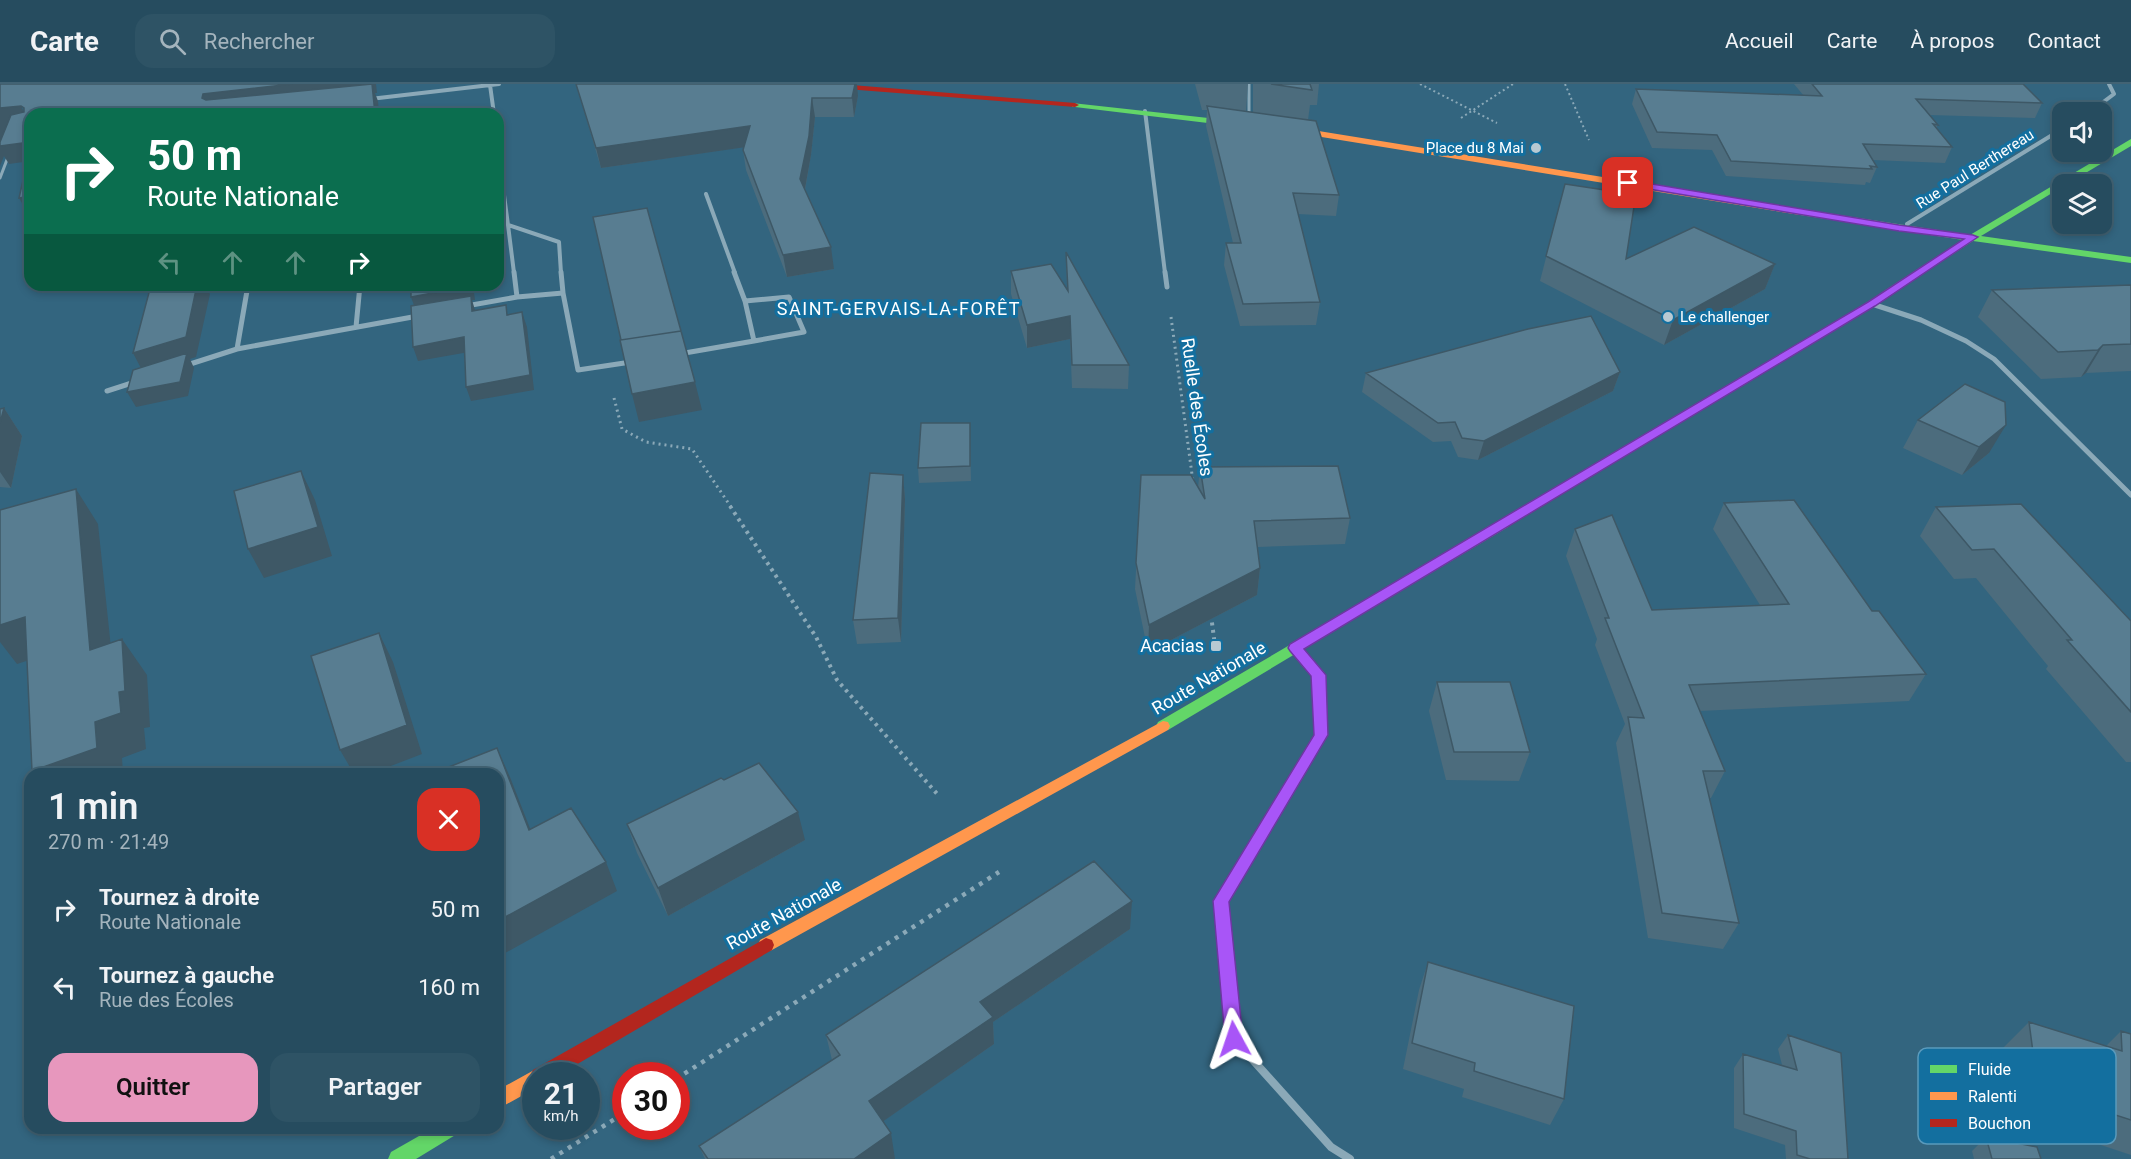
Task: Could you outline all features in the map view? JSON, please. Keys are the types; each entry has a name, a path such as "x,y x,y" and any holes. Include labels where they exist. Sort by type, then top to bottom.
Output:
{"main road":[{"path":"808,84 1144,111 1249,123 1417,148 1899,228 2131,260"},
{"name":"Route Nationale","path":"562,1062 693,985 1203,704 1871,304 1973,237 2131,142"},
{"name":"Route Nationale","path":"504,1096 522,1086"},
{"path":"398,1159 440,1134"}],"street":[{"path":"367,99 500,84"},
{"path":"2103,102 2114,94 2109,84"},
{"path":"490,85 493,108"},
{"path":"1144,111 1167,287"},
{"name":"Rue Paul Berthereau","path":"1899,228 1931,211 2052,135"},
{"path":"706,194 745,301 754,343"},
{"path":"504,200 517,297"},
{"path":"507,225 560,242 563,293 578,370 639,360"},
{"path":"237,349 245,291"},
{"path":"356,327 359,291"},
{"path":"460,308 517,297 563,293"},
{"path":"674,355 754,343 804,332 789,297 745,301"},
{"path":"1871,304 1921,320 1966,340 1994,359 2131,495"},
{"path":"172,370 237,349 425,314"},
{"path":"107,391 140,380"},
{"path":"1295,648 1318,675 1321,735 1221,901 1234,1039 1331,1147 1350,1159"}],"lane":[{"path":"1249,84 1249,123"},
{"path":"0,178 11,148"}],"path":[{"path":"1417,148 1513,84"},
{"path":"1565,84 1606,179"},
{"name":"Ruelle des Écoles","path":"1167,287 1194,486"},
{"path":"605,366 622,429 646,442 692,449 816,637 837,680 946,804"},
{"path":"1203,704 1217,663 1209,604"},
{"path":"551,1159 612,1121"}],"building":[{"path":"0,84 292,84 203,94 202,98 206,100 372,84 374,108 24,108 21,106 0,108"},
{"path":"576,84 855,84 852,98 812,98 809,136 800,179 831,247 783,255 743,150 750,126 596,148"},
{"path":"1271,84 1310,84 1312,90"},
{"path":"1812,84 2023,84 2042,103 1916,99 1938,125 1933,124 1952,147 1863,144 1877,167 1870,166 1872,169 1731,161 1717,135 1657,132 1636,89 1822,96"},
{"path":"1207,106 1316,121 1339,195 1293,193 1320,302 1243,304 1226,243 1241,243"},
{"path":"24,112 24,143 0,146 0,142 11,115"},
{"path":"24,176 24,197 19,198"},
{"path":"1565,184 1618,192 1635,200 1626,259 1694,227 1775,264 1673,320 1546,256"},
{"path":"647,208 681,331 621,340 593,217"},
{"path":"1066,252 1129,365 1072,365 1070,316 1027,325 1011,271 1051,264 1068,291"},
{"path":"2131,285 2131,344 2103,345 2098,350 2058,352 1992,290"},
{"path":"149,291 196,291 186,337 133,353"},
{"path":"411,291 443,291 411,297"},
{"path":"471,296 472,311 506,305 507,315 522,312 530,375 466,387 464,337 413,347 411,306"},
{"path":"1591,316 1620,372 1484,441 1462,438 1455,422 1438,423 1366,373 1528,329"},
{"path":"681,331 695,382 632,394 620,340"},
{"path":"187,353 180,382 127,392 133,370"},
{"path":"1965,384 2005,402 2006,425 1979,447 1918,420"},
{"path":"4,408 0,423 0,409"},
{"path":"921,423 970,423 970,466 918,468"},
{"path":"1338,466 1350,518 1254,521 1260,568 1149,625 1136,563 1141,475 1191,475 1205,499 1200,467"},
{"path":"301,471 318,527 248,549 234,491"},
{"path":"870,473 903,475 898,618 853,620"},
{"path":"76,489 90,650 122,639 125,691 119,692 121,713 95,722 97,748 40,768 32,768 25,617 0,625 0,510"},
{"path":"1794,500 1872,611 1879,611 1926,674 1689,685 1725,771 1703,771 1739,923 1662,913 1628,717 1644,718 1605,618 1609,618 1575,529 1612,515 1652,610 1789,604 1724,503"},
{"path":"2021,504 2131,621 2131,712 2067,640 2072,640 1994,549 1972,550 1936,507"},
{"path":"379,633 407,725 340,750 311,656"},
{"path":"1437,682 1510,682 1530,752 1454,752"},
{"path":"497,748 529,830 571,808 606,862 504,918 504,768 446,768"},
{"path":"759,763 798,812 658,888 627,824 721,778 724,780"},
{"path":"1094,861 1132,901 980,1002 993,1017 869,1101 891,1133 854,1159 708,1159 699,1146 840,1055 826,1035"},
{"path":"1428,962 1574,1006 1564,1099 1474,1071 1475,1063 1412,1043"},
{"path":"2029,1022 2112,1048 2032,1048"},
{"path":"2121,1031 2131,1034 2131,1120 2116,1115 2116,1049 2122,1051"},
{"path":"1788,1035 1841,1053 1848,1159 1810,1159 1797,1155 1796,1131 1744,1114 1743,1054 1797,1070"},
{"path":"1988,1144 2022,1144 2037,1147 2041,1159 1992,1159"}],"traffic: fast":[{"path":"1075,105 1300,131"},
{"path":"1888,293 1973,237 2131,142"},
{"path":"1800,212 2131,260"},
{"path":"1163,726 1504,524"},
{"path":"398,1159 440,1134"}],"traffic: slow":[{"path":"1300,131 1800,212"},
{"path":"766,945 1163,726"},
{"path":"504,1097 522,1086"}],"traffic: jam":[{"path":"808,84 1075,105"},
{"path":"1504,524 1888,293"},
{"path":"563,1062 766,945"}],"place":[{"name":"Place du 8 Mai","path":"1536,148"},
{"name":"Le challenger","path":"1668,317"},
{"name":"Acacias","path":"1216,646"}],"district":[{"name":"SAINT-GERVAIS-LA-FORÊT","path":"899,309"}],"route":[{"path":"1234,1039 1221,901 1321,735 1318,675 1295,648 1871,304 1973,237 1899,228 1628,183"}]}
